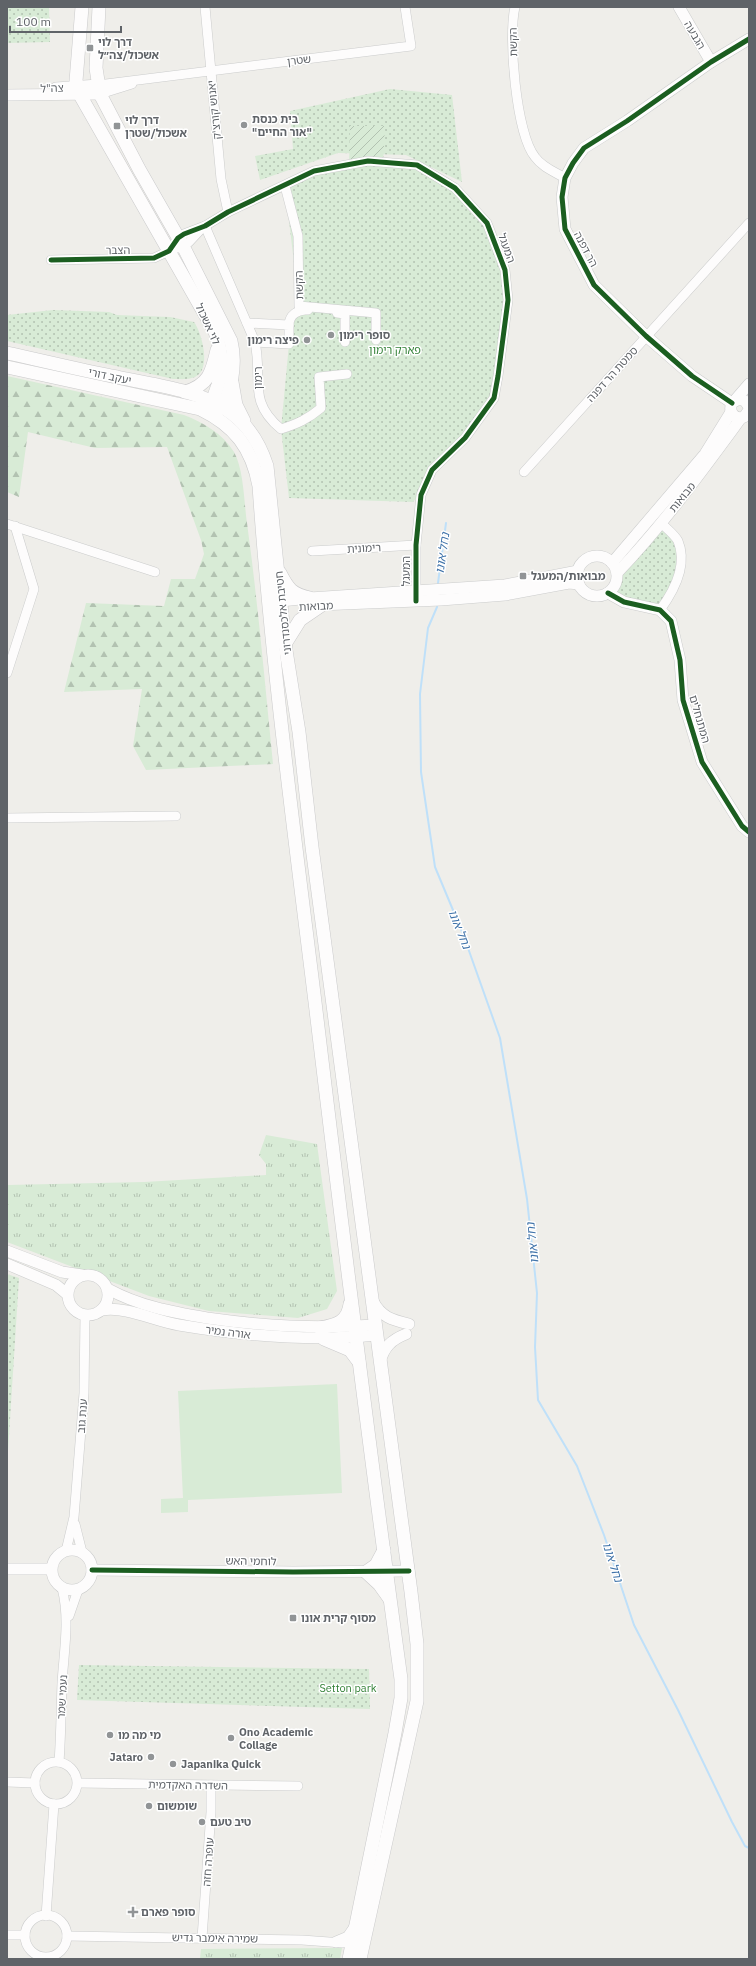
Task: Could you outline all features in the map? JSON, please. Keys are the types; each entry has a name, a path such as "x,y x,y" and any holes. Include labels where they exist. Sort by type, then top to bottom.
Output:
{"main road":[{"name":"לוי אשכול","path":"82,7 76,74 88,89 139,169 180,242 231,341 234,357 232,377 217,404"},
{"name":"לוי אשכול","path":"99,7 96,68 88,89 169,251 210,323 218,342 222,367 217,404"},
{"path":"185,392 198,387 208,378 218,342"},
{"name":"יעקב דורי","path":"7,353 185,392 217,404"},
{"name":"יעקב דורי","path":"7,367 174,402 200,409 212,415"},
{"path":"232,377 236,405 248,429"},
{"path":"212,415 217,404"},
{"name":"חטיבת אלכסנדרוני","path":"217,404 233,414 248,429 256,439 268,466 285,644 299,732 312,847 408,1571 416,1644 417,1700 358,1944"},
{"name":"חטיבת אלכסנדרוני","path":"212,415 236,434 250,454 257,473 259,486 268,606 296,847 351,1300 401,1679 401,1698 357,1924 358,1944"},
{"path":"278,570 292,591 297,595 310,598"},
{"path":"285,644 300,620 322,605"},
{"path":"351,1300 345,1319 322,1334 350,1350 360,1364"},
{"path":"384,1550 376,1565 366,1572 379,1584 390,1599"},
{"path":"348,1959 358,1944"},
{"path":"358,1944 360,1959"}],"street":[{"name":"יאנוש קורצ'ק","path":"205,7 221,179 228,212"},
{"name":"שטרן","path":"88,89 148,79 411,46 405,7"},
{"name":"הקשת","path":"515,7 512,39 514,69 525,138 534,157 549,170 565,178"},
{"name":"הגבעה","path":"679,7 711,62"},
{"name":"הר דפנה","path":"733,405 692,376 646,336 594,285 564,229 562,197 565,178 573,163 584,148 627,121 711,62 749,39"},
{"name":"צה\"ל","path":"7,89 88,89"},
{"name":"צה\"ל","path":"7,95 88,89"},
{"name":"המעגל","path":"169,251 180,242 228,212 314,171 368,161 417,165 455,188 487,223 505,270 508,300 494,398 465,438 432,470 421,495 416,545 416,597"},
{"name":"הקשת","path":"284,186 298,236 299,306 376,313 376,340"},
{"name":"סמטת הר דפנה","path":"524,472 749,223"},
{"name":"רימון","path":"205,226 255,342 258,354 257,392 260,402 264,411 281,429 306,420 321,408 319,377 347,374"},
{"name":"הצבר","path":"51,260 148,259 169,251"},
{"path":"255,342 289,344 289,325 293,315 303,309 345,314 345,342"},
{"path":"247,323 289,325"},
{"name":"מבואות","path":"614,568 705,454 733,405 749,384"},
{"path":"742,399 747,408 735,417 733,405 742,399"},
{"name":"מבואות","path":"614,568 661,523 712,459 747,408"},
{"path":"608,593 624,602 660,610 674,591 682,560 678,540 661,523"},
{"path":"11,525 155,572"},
{"path":"7,673 34,589 11,525"},
{"name":"רימונית","path":"312,551 416,545"},
{"path":"601,557 614,568 615,586 608,593 597,596 592,595 586,593 579,584 578,571 580,566 589,558 601,557"},
{"name":"מבואות","path":"281,604 322,605 416,597 505,585 578,571"},
{"name":"מבואות","path":"268,606 310,598 505,595 568,583 579,584"},
{"name":"המתנחלים","path":"660,610 671,621 674,630 680,660 683,700 702,762 742,826 749,832"},
{"path":"7,818 176,816"},
{"path":"7,1251 71,1275 98,1277 108,1289 108,1300 102,1310 97,1314 85,1315 72,1308 67,1294 56,1285 7,1264"},
{"path":"67,1294 74,1280 83,1275"},
{"name":"אורה נמיר","path":"108,1289 140,1304 176,1313 322,1334"},
{"path":"371,1297 377,1309 387,1318 407,1329 390,1342 385,1348 380,1363"},
{"name":"אורה נמיר","path":"102,1310 112,1309 170,1324 227,1333 270,1337 375,1330"},
{"name":"ענת גוב","path":"66,1551 74,1517 84,1393 85,1315"},
{"name":"ענת גוב","path":"74,1517 77,1536 82,1552"},
{"path":"66,1551 82,1552 89,1560 92,1570 90,1581 78,1590 69,1591 62,1588 53,1580 51,1569 57,1556 66,1551"},
{"path":"7,1569 51,1569"},
{"name":"לוחמי האש","path":"92,1570 408,1571"},
{"name":"נעמי שמר","path":"59,1762 62,1682 66,1631 65,1600 62,1588"},
{"name":"נעמי שמר","path":"66,1631 73,1600 78,1590"},
{"path":"53,1762 59,1762 70,1767 74,1772 78,1783 77,1789 70,1799 60,1804 54,1804 43,1799 36,1789 35,1783 36,1777 43,1767 53,1762"},
{"path":"7,1782 35,1783"},
{"name":"השדרה האקדמית","path":"78,1783 298,1786"},
{"name":"עופרה חזה","path":"202,1938 210,1843 211,1785"},
{"path":"46,1916 54,1804"},
{"path":"46,1916 59,1921 63,1925 67,1936 63,1948 58,1953 45,1957 39,1956 28,1948 25,1935 28,1924 32,1920 46,1916"},
{"path":"336,1942 348,1937 357,1924"},
{"path":"7,1935 25,1935"},
{"name":"שמירה אימבר גדיש","path":"67,1936 302,1940 358,1944"},
{"path":"336,1942 347,1949 348,1959"}],"green space":[{"path":"7,7 49,7 50,42 7,43"},
{"path":"390,89 452,95 462,182 406,155 338,153 260,180 255,156 293,149 290,111"},
{"path":"350,126 385,126 383,163 349,165"},
{"name":"פארק רימון","path":"368,161 417,165 455,188 487,223 508,300 494,398 413,502 289,498 281,429 289,344 289,325 299,306 285,186 314,171"},
{"path":"53,310 109,312 117,315 170,317 194,322 200,334 204,351 203,367 200,373 195,377 187,379 173,379 7,341 7,315"},
{"path":"7,376 184,415 199,421 212,429 224,439 234,452 240,468 243,487 258,613 273,764 146,770 133,746 142,689 64,692 86,603 164,606 171,579 195,579 204,554 201,540 167,447 95,448 28,432 19,497 7,492"},
{"path":"661,523 677,540 682,560 660,610 608,593 615,585 617,573"},
{"path":"266,1135 317,1144 337,1291 327,1309 298,1318 209,1311 149,1296 7,1242 7,1185 144,1182 266,1175 266,1164 259,1155"},
{"path":"7,1274 19,1278 7,1467"},
{"path":"337,1384 342,1493 188,1500 188,1512 161,1513 161,1499 183,1498 178,1391"},
{"name":"Setton park","path":"79,1665 369,1669 370,1709 77,1700"},
{"path":"342,1948 340,1959 200,1959 201,1949"}],"waterway":[{"name":"נחל אונו","path":"438,583 446,523"},
{"name":"נחל אונו","path":"437,607 428,628 420,694 421,772 435,867 463,934 500,1038 527,1199 537,1293 535,1347 538,1400 577,1466 604,1535 634,1625 678,1710 732,1822 745,1846 749,1848"}],"cycle path":[{"path":"732,403 692,376 646,336 594,285 565,229 562,197 565,178 573,163 584,148 627,121 711,62 749,39"},
{"path":"51,260 154,258 169,251 178,238 184,234 205,226 228,212 314,171 368,161 417,165 455,188 487,223 505,270 508,300 494,398 465,438 432,470 421,495 416,545 416,601"},
{"path":"608,593 624,602 660,610 671,621 680,660 683,700 702,762 742,826 749,832"},
{"path":"92,1570 293,1572 409,1571"}],"place":[{"name":"דרך לוי אשכול/צה״ל","path":"90,48"},
{"name":"בית כנסת \"אור החיים\"","path":"244,125"},
{"name":"דרך לוי אשכול/שטרן","path":"117,126"},
{"name":"סופר רימון","path":"331,335"},
{"name":"פיצה רימון","path":"307,340"},
{"name":"מבואות/המעגל","path":"523,576"},
{"name":"מסוף קרית אונו","path":"293,1618"},
{"name":"מי מה מו","path":"110,1735"},
{"name":"Ono Academic Collage","path":"231,1738"},
{"name":"Jataro","path":"151,1757"},
{"name":"Japanika Quick","path":"173,1764"},
{"name":"שומשום","path":"149,1806"},
{"name":"טיב טעם","path":"202,1822"},
{"name":"סופר פארם","path":"133,1912"}]}
